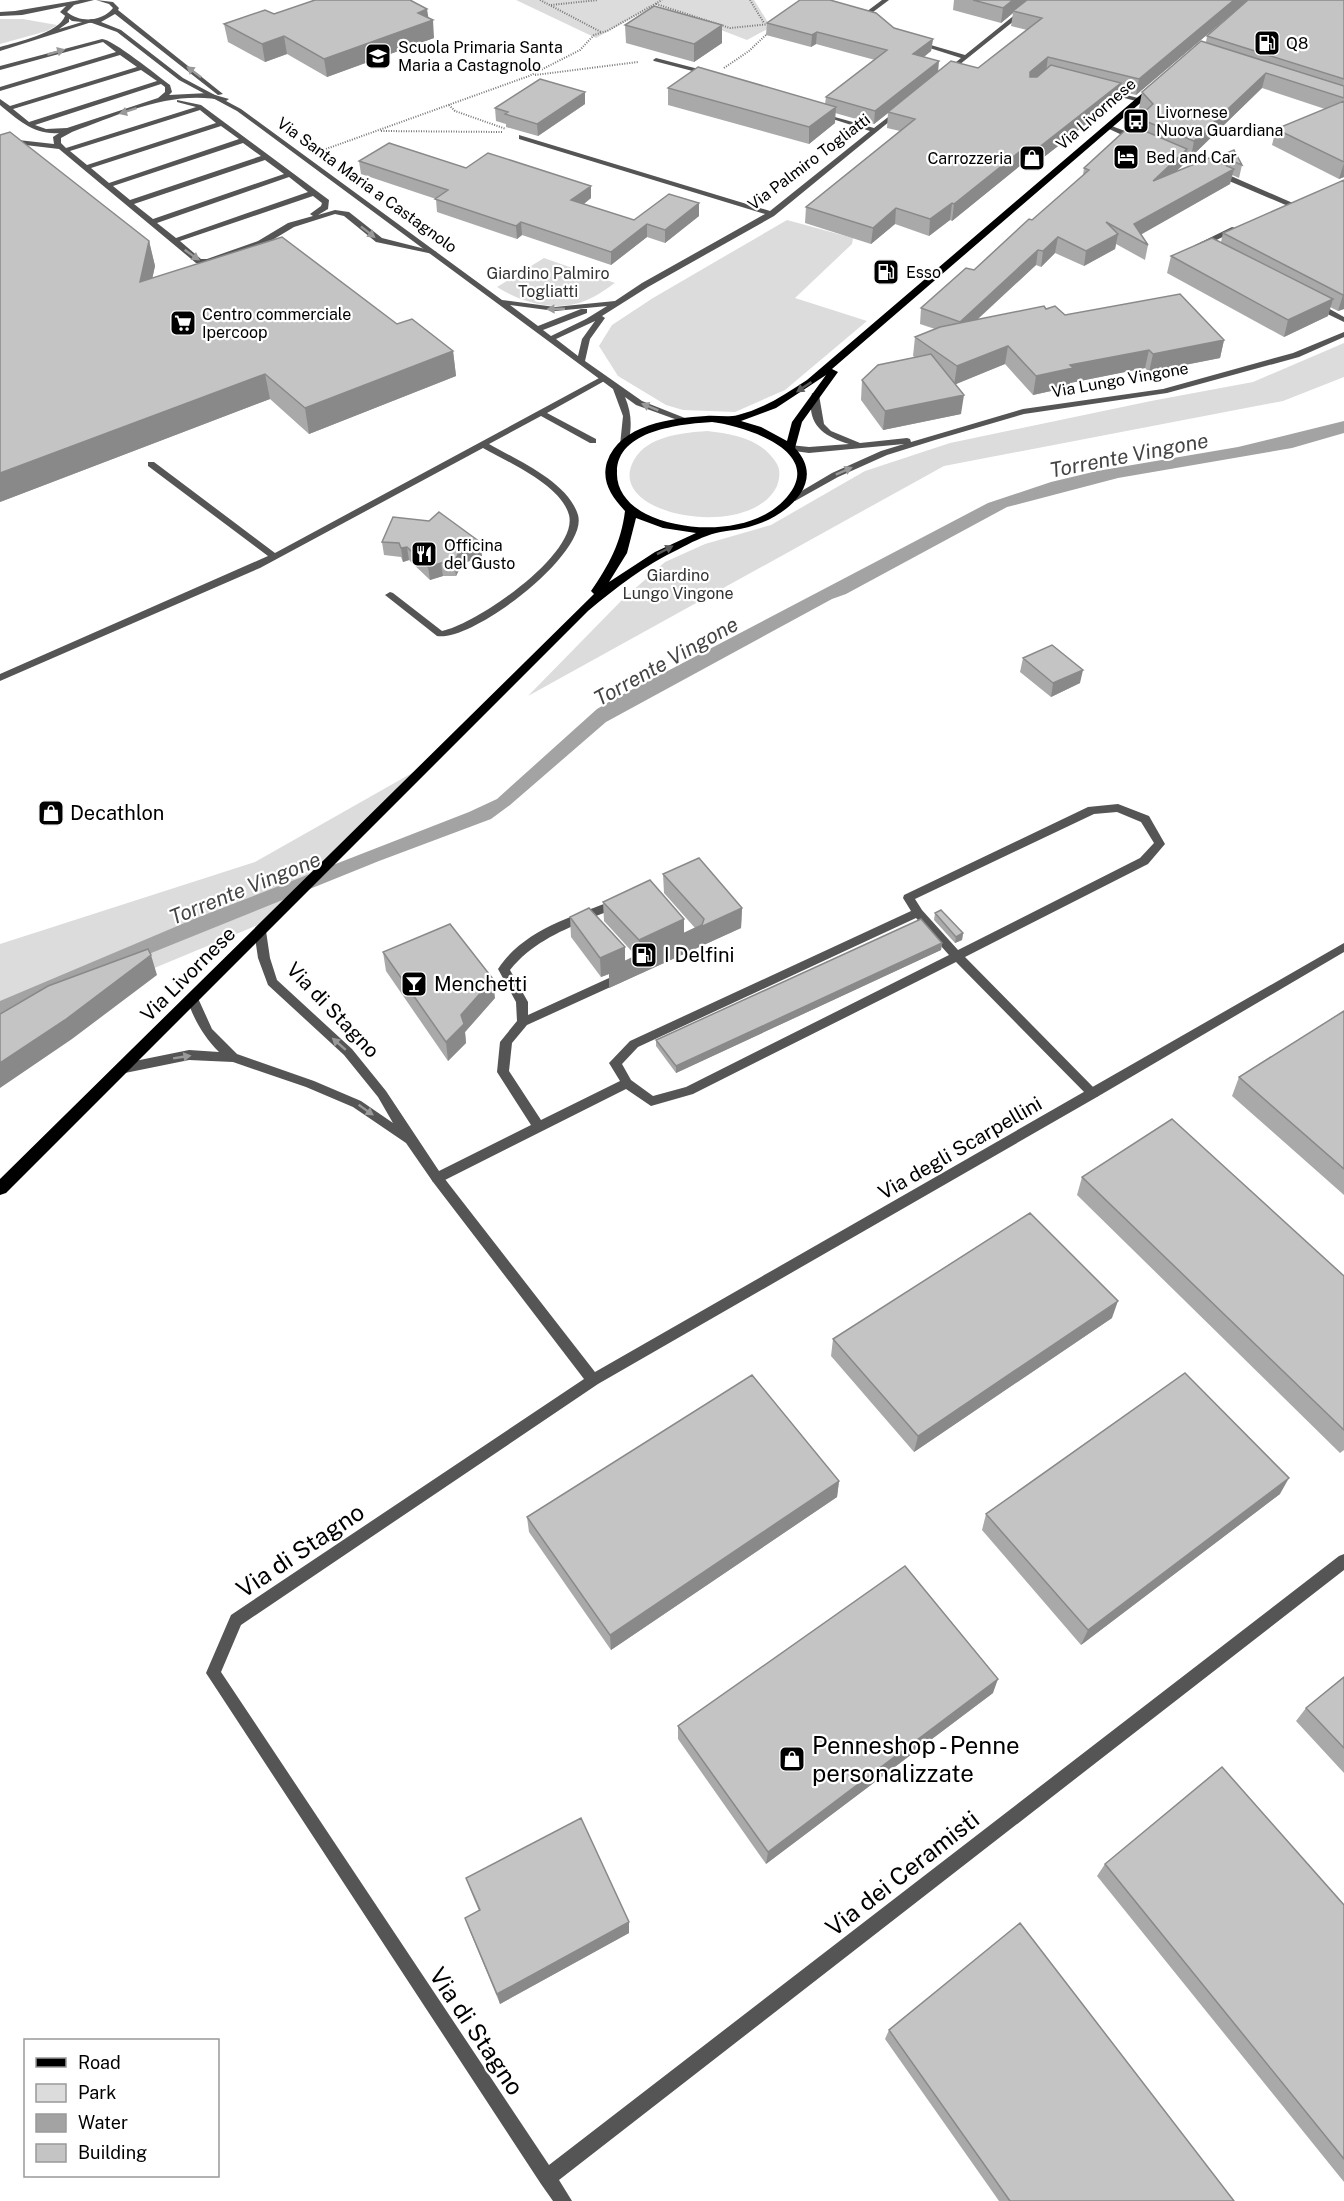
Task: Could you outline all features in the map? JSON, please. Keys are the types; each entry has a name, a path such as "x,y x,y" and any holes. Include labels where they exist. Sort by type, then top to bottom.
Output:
{"main road":[{"name":"Via Livornese","path":"792,499 773,515 745,526 712,531 682,529 654,522 631,510 616,495 609,478 612,461 624,445 640,433 686,420 730,420 750,417 784,400 811,382 850,351 1160,82"},
{"name":"Via Livornese","path":"730,420 776,437 790,448 797,422 850,351"},
{"path":"790,448 800,465 801,482 792,499"},
{"name":"Via Livornese","path":"584,608 620,559 628,532 631,510"},
{"name":"Via Livornese","path":"0,1189 125,1068 378,811 584,608 634,568 662,551 712,531"}],"street":[{"path":"0,14 71,5 91,0"},
{"path":"0,49 108,17 115,11 114,1 100,0"},
{"path":"885,30 869,12 886,0"},
{"path":"939,79 1037,0"},
{"path":"26,42 66,22 63,12 71,5"},
{"path":"115,11 239,110"},
{"name":"Via Santa Maria a Castagnolo","path":"16,13 66,16 75,21 92,21 119,31 181,79 239,110 617,388 639,403 686,420"},
{"path":"0,68 99,40 106,41 168,86 169,92 159,101"},
{"path":"906,40 966,57"},
{"path":"0,89 122,52"},
{"path":"656,60 714,75"},
{"path":"9,108 142,67"},
{"path":"30,126 162,82"},
{"path":"1094,88 1140,100"},
{"path":"0,101 30,126 46,132 74,128 148,104 189,95 226,99"},
{"path":"74,128 57,137 56,142 62,149 196,260 204,261 261,243 325,207 326,202 201,108 175,101 148,104"},
{"path":"0,140 23,141 62,149 201,108"},
{"name":"Via Palmiro Togliatti","path":"550,339 589,321 614,303 771,214 903,108"},
{"path":"807,109 875,130"},
{"path":"85,168 222,123"},
{"path":"23,141 32,135 30,126"},
{"path":"1109,127 1141,141"},
{"path":"520,136 771,214"},
{"path":"106,186 244,140"},
{"path":"1162,150 1292,204"},
{"path":"128,203 266,157"},
{"path":"151,222 289,175"},
{"path":"174,241 313,193"},
{"path":"1281,209 1302,200"},
{"path":"291,225 330,213 342,213 379,240 433,252"},
{"path":"1209,251 1199,245 1240,227"},
{"path":"276,234 285,241"},
{"path":"1303,298 1344,320"},
{"path":"499,301 555,309 614,303"},
{"path":"537,329 577,313 614,303"},
{"path":"581,361 590,332 614,303"},
{"name":"Via Lungo Vingone","path":"792,499 835,475 884,453 932,438 1023,412 1164,391 1296,355 1344,334"},
{"path":"0,678 275,557 604,379"},
{"path":"617,388 627,410 629,426 624,445"},
{"name":"Via Lungo Vingone","path":"815,395 817,422 824,431 863,445"},
{"path":"541,413 593,441"},
{"name":"Via Lungo Vingone","path":"790,448 809,450 932,438"},
{"path":"390,595 440,634 450,635 496,611 521,591 564,545 574,527 574,518 558,490 482,444"},
{"path":"151,464 275,557"},
{"path":"918,913 634,1044 615,1063 627,1083 651,1101 689,1091 957,956 1144,861 1160,844 1145,819 1118,808 1092,810 908,898 918,913 957,956 1093,1094"},
{"path":"523,1022 522,1002 504,969 515,954 528,942 631,897"},
{"path":"588,915 602,931"},
{"name":"Via di Stagno","path":"260,931 264,958 272,982 348,1052 382,1094 437,1178 593,1380 236,1620 213,1673 563,2201"},
{"name":"Via degli Scarpellini","path":"593,1380 1093,1094 1344,947"},
{"path":"539,1127 503,1072 506,1042 523,1022 638,969"},
{"name":"Via di Stagno","path":"193,999 198,1016 211,1038 233,1057"},
{"name":"Via di Stagno","path":"125,1068 189,1055 233,1057 310,1084 357,1104 411,1141"},
{"path":"437,1178 627,1083"},
{"name":"Via dei Ceramisti","path":"547,2178 1344,1561"}],"path":[{"path":"540,0 602,33"},
{"path":"558,9 564,0"},
{"path":"550,5 598,0"},
{"path":"303,157 532,75 580,50 594,35 602,33 662,0"},
{"path":"750,0 764,24"},
{"path":"656,3 730,28 764,24 778,25"},
{"path":"714,75 749,51 774,28"},
{"path":"532,75 656,60"},
{"path":"449,105 454,111 505,128 520,136"},
{"path":"377,131 505,132 520,136"}],"green space":[{"path":"516,0 754,0 771,27 747,40 656,5 596,38"},
{"path":"0,19 23,19 57,25 47,31 0,44"},
{"path":"787,220 853,238 852,244 795,298 867,321 785,390 735,412 683,410 666,405 618,376 599,346 612,325 653,298"},
{"name":"Giardino Palmiro Togliatti","path":"544,258 615,283 591,298 564,306 529,302 497,287"},
{"name":"Giardino Lungo Vingone","path":"1344,343 1344,377 1283,401 944,466 528,696 621,601 665,562 705,544 771,525 865,471 950,443 1253,382"},
{"path":"707,431 745,438 769,453 777,464 779,476 777,486 762,503 739,513 712,517 684,515 658,508 639,496 630,479 634,460 640,452 666,437"},
{"path":"428,764 270,920 140,974 0,1027 0,944 255,862"}],"water":[{"path":"1344,421 1344,433 1292,448 1118,478 1007,507 606,722 491,819 379,861 0,1014 0,1001 194,919 497,799 597,709 988,503 1051,482 1097,471 1238,447"}],"building":[{"path":"315,0 410,0 427,9 418,13 433,20 324,59 284,36 262,44 224,24 265,10 274,14"},
{"path":"800,0 830,0 876,13 894,28 933,39 913,54 939,61 875,111 826,97 887,50 817,32 812,35 767,23"},
{"path":"973,0 1013,0 1003,8"},
{"path":"1027,0 1234,0 1139,79 1048,57 1030,72 1030,77 1037,77 1051,65 1121,83 1033,152 1023,149 954,204 952,203 930,219 896,208 873,228 806,207 915,119 888,112 951,61 978,68 1042,18 1013,11"},
{"path":"1248,0 1344,0 1344,79 1207,36"},
{"path":"654,6 722,25 694,44 625,25"},
{"path":"1201,41 1344,86 1344,98 1266,73 1194,141 1138,118 1153,104 1142,92"},
{"path":"698,67 836,107 809,127 668,88"},
{"path":"540,79 585,92 537,124 505,114 508,112 495,108"},
{"path":"1344,101 1344,162 1276,129"},
{"path":"1131,125 1187,149 1153,181 1209,158 1234,169 1134,224 1148,245 1106,222 1118,234 1086,251 1058,237 1043,251 1038,250 960,322 921,308 966,268 974,270 1029,219 1032,220 1089,170 1084,168"},
{"name":"Centro commerciale Ipercoop","path":"10,132 149,241 140,282 282,237 397,324 412,319 453,351 305,408 265,374 0,473 0,135"},
{"path":"389,143 466,168 488,153 591,186 571,200 634,220 669,194 699,203 665,230 647,224 611,252 521,222 516,226 435,199 448,190 359,161"},
{"path":"1234,150 1242,165 1220,156"},
{"path":"1344,180 1343,295 1223,233"},
{"path":"1212,238 1333,299 1288,320 1171,256"},
{"path":"1180,294 1224,340 1153,354 1149,350 1070,365 1073,368 1036,376 1008,346 957,366 915,337 940,327 1044,306 1046,309 1055,306 1065,315"},
{"path":"931,354 964,395 885,411 862,380 878,365"},
{"path":"439,512 480,542 460,550 454,563 441,563 428,567 407,547 401,548 399,543 382,542 393,517 429,521"},
{"path":"1052,645 1083,670 1053,683 1023,658"},
{"path":"699,858 742,908 609,969 702,925 704,919 663,874"},
{"path":"650,880 684,919 639,940 603,902"},
{"path":"589,908 625,947 600,958 570,917"},
{"path":"941,910 963,933 956,937 935,913"},
{"path":"921,919 942,943 676,1066 656,1040"},
{"path":"450,924 493,979 461,1015 464,1024 446,1042 383,952"},
{"path":"148,949 151,955 65,1020 0,1063 0,1014 48,986"},
{"path":"1344,1011 1344,1169 1239,1077"},
{"path":"1172,1119 1344,1276 1344,1430 1082,1177"},
{"path":"1030,1213 1118,1301 918,1436 833,1339"},
{"path":"1185,1373 1289,1478 1088,1630 986,1514"},
{"path":"752,1375 839,1481 610,1635 527,1517"},
{"path":"905,1566 998,1679 768,1852 678,1726"},
{"path":"1344,1677 1344,1748 1306,1708"},
{"path":"1222,1767 1344,1905 1344,2159 1105,1864"},
{"path":"581,1818 629,1922 497,1994 465,1918 480,1910 466,1878"},
{"path":"1020,1923 1234,2201 1010,2201 889,2030"}],"place":[{"name":"Q8","path":"1267,43"},
{"name":"Scuola Primaria Santa Maria a Castagnolo","path":"378,56"},
{"name":"Livornese Nuova Guardiana","path":"1136,121"},
{"name":"Bed and Car","path":"1126,157"},
{"name":"Carrozzeria","path":"1032,158"},
{"name":"Esso","path":"886,272"},
{"name":"Centro commerciale Ipercoop","path":"183,323"},
{"name":"Officina del Gusto","path":"424,554"},
{"name":"Decathlon","path":"51,813"},
{"name":"I Delfini","path":"644,955"},
{"name":"Menchetti","path":"414,984"},
{"name":"Penneshop - Penne personalizzate","path":"792,1759"}],"water label":[{"name":"Torrente Vingone","path":"1129,455"},
{"name":"Torrente Vingone","path":"666,661"},
{"name":"Torrente Vingone","path":"245,888"}]}
